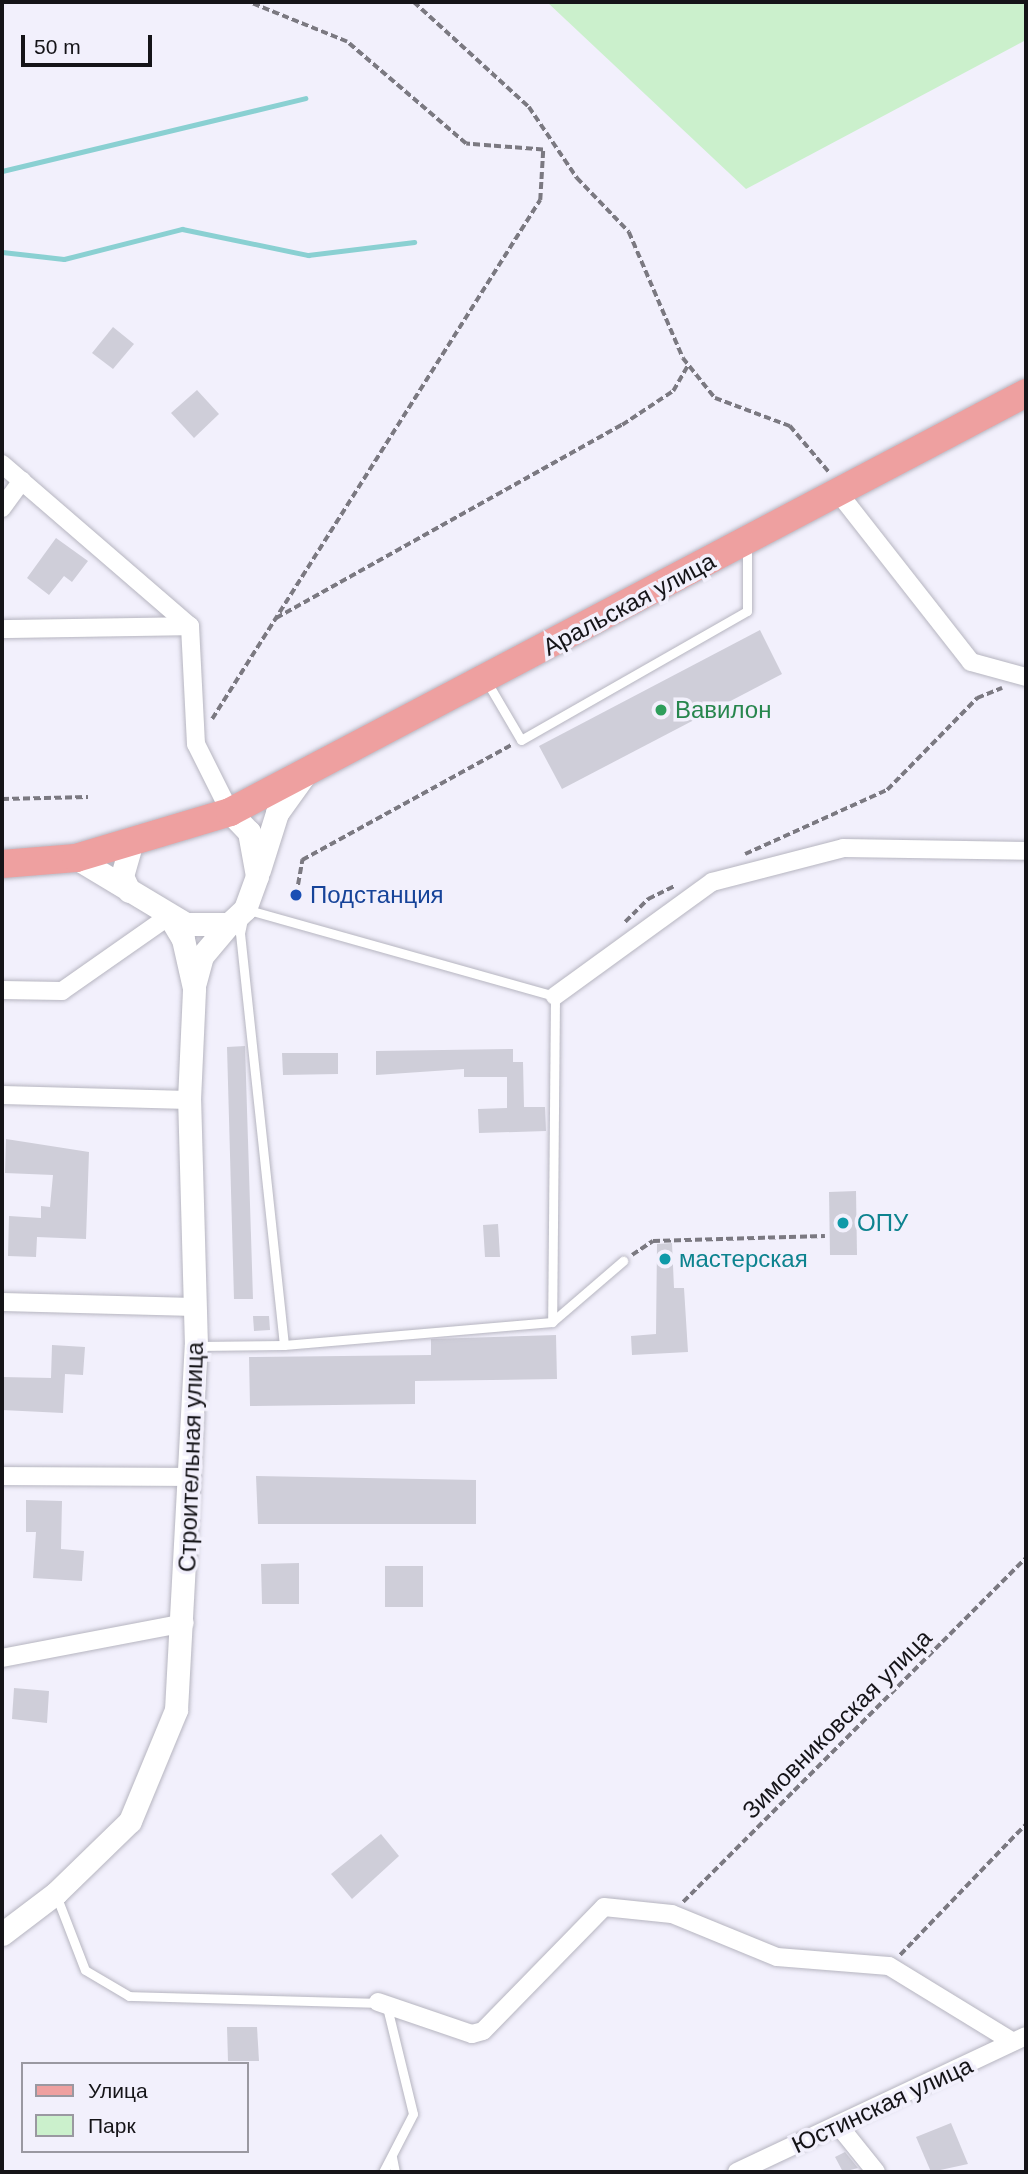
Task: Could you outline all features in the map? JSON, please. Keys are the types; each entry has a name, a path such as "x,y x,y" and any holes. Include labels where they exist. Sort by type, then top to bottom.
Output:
{"main road":[{"name":"Аральская улица","path":"230,812 486,681 837,491 1026,393"},
{"path":"2,864 76,858 131,844 230,812"}],"street":[{"path":"2,464 190,626 196,744 230,812 249,832 257,876"},
{"path":"2,508 22,481"},
{"path":"837,491 971,662 1020,680"},
{"path":"2,629 190,626"},
{"path":"194,989 202,956 237,917 257,876 277,813 305,774"},
{"path":"129,891 122,876 131,844"},
{"path":"555,996 712,882 843,848 1026,850"},
{"path":"76,858 169,916 198,926 237,917"},
{"path":"2,990 62,991 169,916"},
{"name":"Строительная улица","path":"2,1934 56,1893 130,1821 165,1749 176,1710 185,1623 196,1346 189,1100 194,989 183,939 169,916"},
{"path":"2,1095 189,1100"},
{"path":"2,1302 195,1307"},
{"path":"2,1476 191,1477"},
{"path":"2,1658 185,1623"},
{"path":"382,2003 472,2034 483,2031 604,1907 672,1914 778,1957 889,1966 1020,2039"},
{"name":"Юстинская улица","path":"737,2172 1020,2039"},
{"path":"839,2126 876,2172"}],"lane":[{"path":"486,681 521,740 747,611 747,541"},
{"path":"285,1345 237,917 555,996 552,1322"},
{"path":"196,1346 285,1345 552,1322 623,1261"},
{"path":"56,1893 85,1970 129,1996 382,2003 413,2114 383,2172"},
{"path":"392,2157 395,2172"}],"path":[{"path":"196,744 540,200 543,150 466,145 347,42 248,2"},
{"path":"414,2 529,107 577,178 629,232 688,365 715,398 790,426 828,468 837,491"},
{"path":"275,619 622,425 673,391 688,365"},
{"path":"736,859 887,790 977,698 1020,680"},
{"path":"296,895 302,860 521,740"},
{"path":"2,799 88,797"},
{"path":"620,928 648,899 685,881"},
{"path":"623,1261 653,1241 825,1236"},
{"name":"Зимовниковская улица","path":"672,1914 1026,1558"},
{"path":"889,1966 1026,1824"}],"green space":[{"path":"547,2 1026,2 1026,40 746,189"}],"building":[{"path":"113,327 134,344 113,369 92,353"},
{"path":"197,390 219,414 194,438 171,413"},
{"path":"56,538 88,561 72,582 64,576 49,595 27,578"},
{"name":"Вавилон","path":"760,630 782,674 562,789 539,746"},
{"path":"245,1046 253,1299 234,1299 227,1047"},
{"path":"513,1049 513,1062 523,1062 524,1107 545,1107 546,1131 479,1133 478,1109 507,1108 507,1077 464,1077 464,1069 376,1075 376,1051"},
{"path":"282,1053 338,1053 338,1074 283,1075"},
{"path":"6,1139 89,1152 86,1239 37,1237 36,1257 8,1256 9,1216 41,1218 41,1206 50,1207 53,1175 5,1173"},
{"name":"ОПУ","path":"856,1191 857,1255 830,1255 829,1192"},
{"path":"498,1224 500,1257 485,1257 483,1225"},
{"path":"672,1243 674,1288 684,1288 688,1352 632,1355 631,1336 656,1334 657,1244"},
{"path":"253,1316 269,1316 270,1330 254,1331"},
{"path":"556,1335 557,1379 415,1381 415,1404 250,1406 249,1357 431,1355 431,1339"},
{"path":"52,1345 85,1347 83,1375 65,1374 63,1413 2,1410 2,1377 51,1378"},
{"path":"256,1476 476,1480 476,1524 258,1524"},
{"path":"26,1500 62,1501 61,1549 84,1551 82,1581 33,1578 36,1532 26,1532"},
{"path":"299,1563 299,1604 262,1604 261,1564"},
{"path":"385,1566 423,1566 423,1607 385,1607"},
{"path":"14,1688 49,1691 47,1723 12,1719"},
{"path":"381,1834 399,1856 352,1899 331,1874"},
{"path":"227,2027 257,2027 259,2061 228,2061"},
{"path":"951,2123 968,2164 931,2172 916,2137"},
{"path":"845,2152 858,2168 843,2172 835,2157"}],"waterway":[{"path":"2,171 305,98"},
{"path":"2,252 64,259 182,229 308,255 414,242"}],"place":[{"name":"Вавилон","path":"661,710"},
{"name":"Подстанция","path":"296,895"},
{"name":"ОПУ","path":"843,1223"},
{"name":"мастерская","path":"665,1259"}]}
